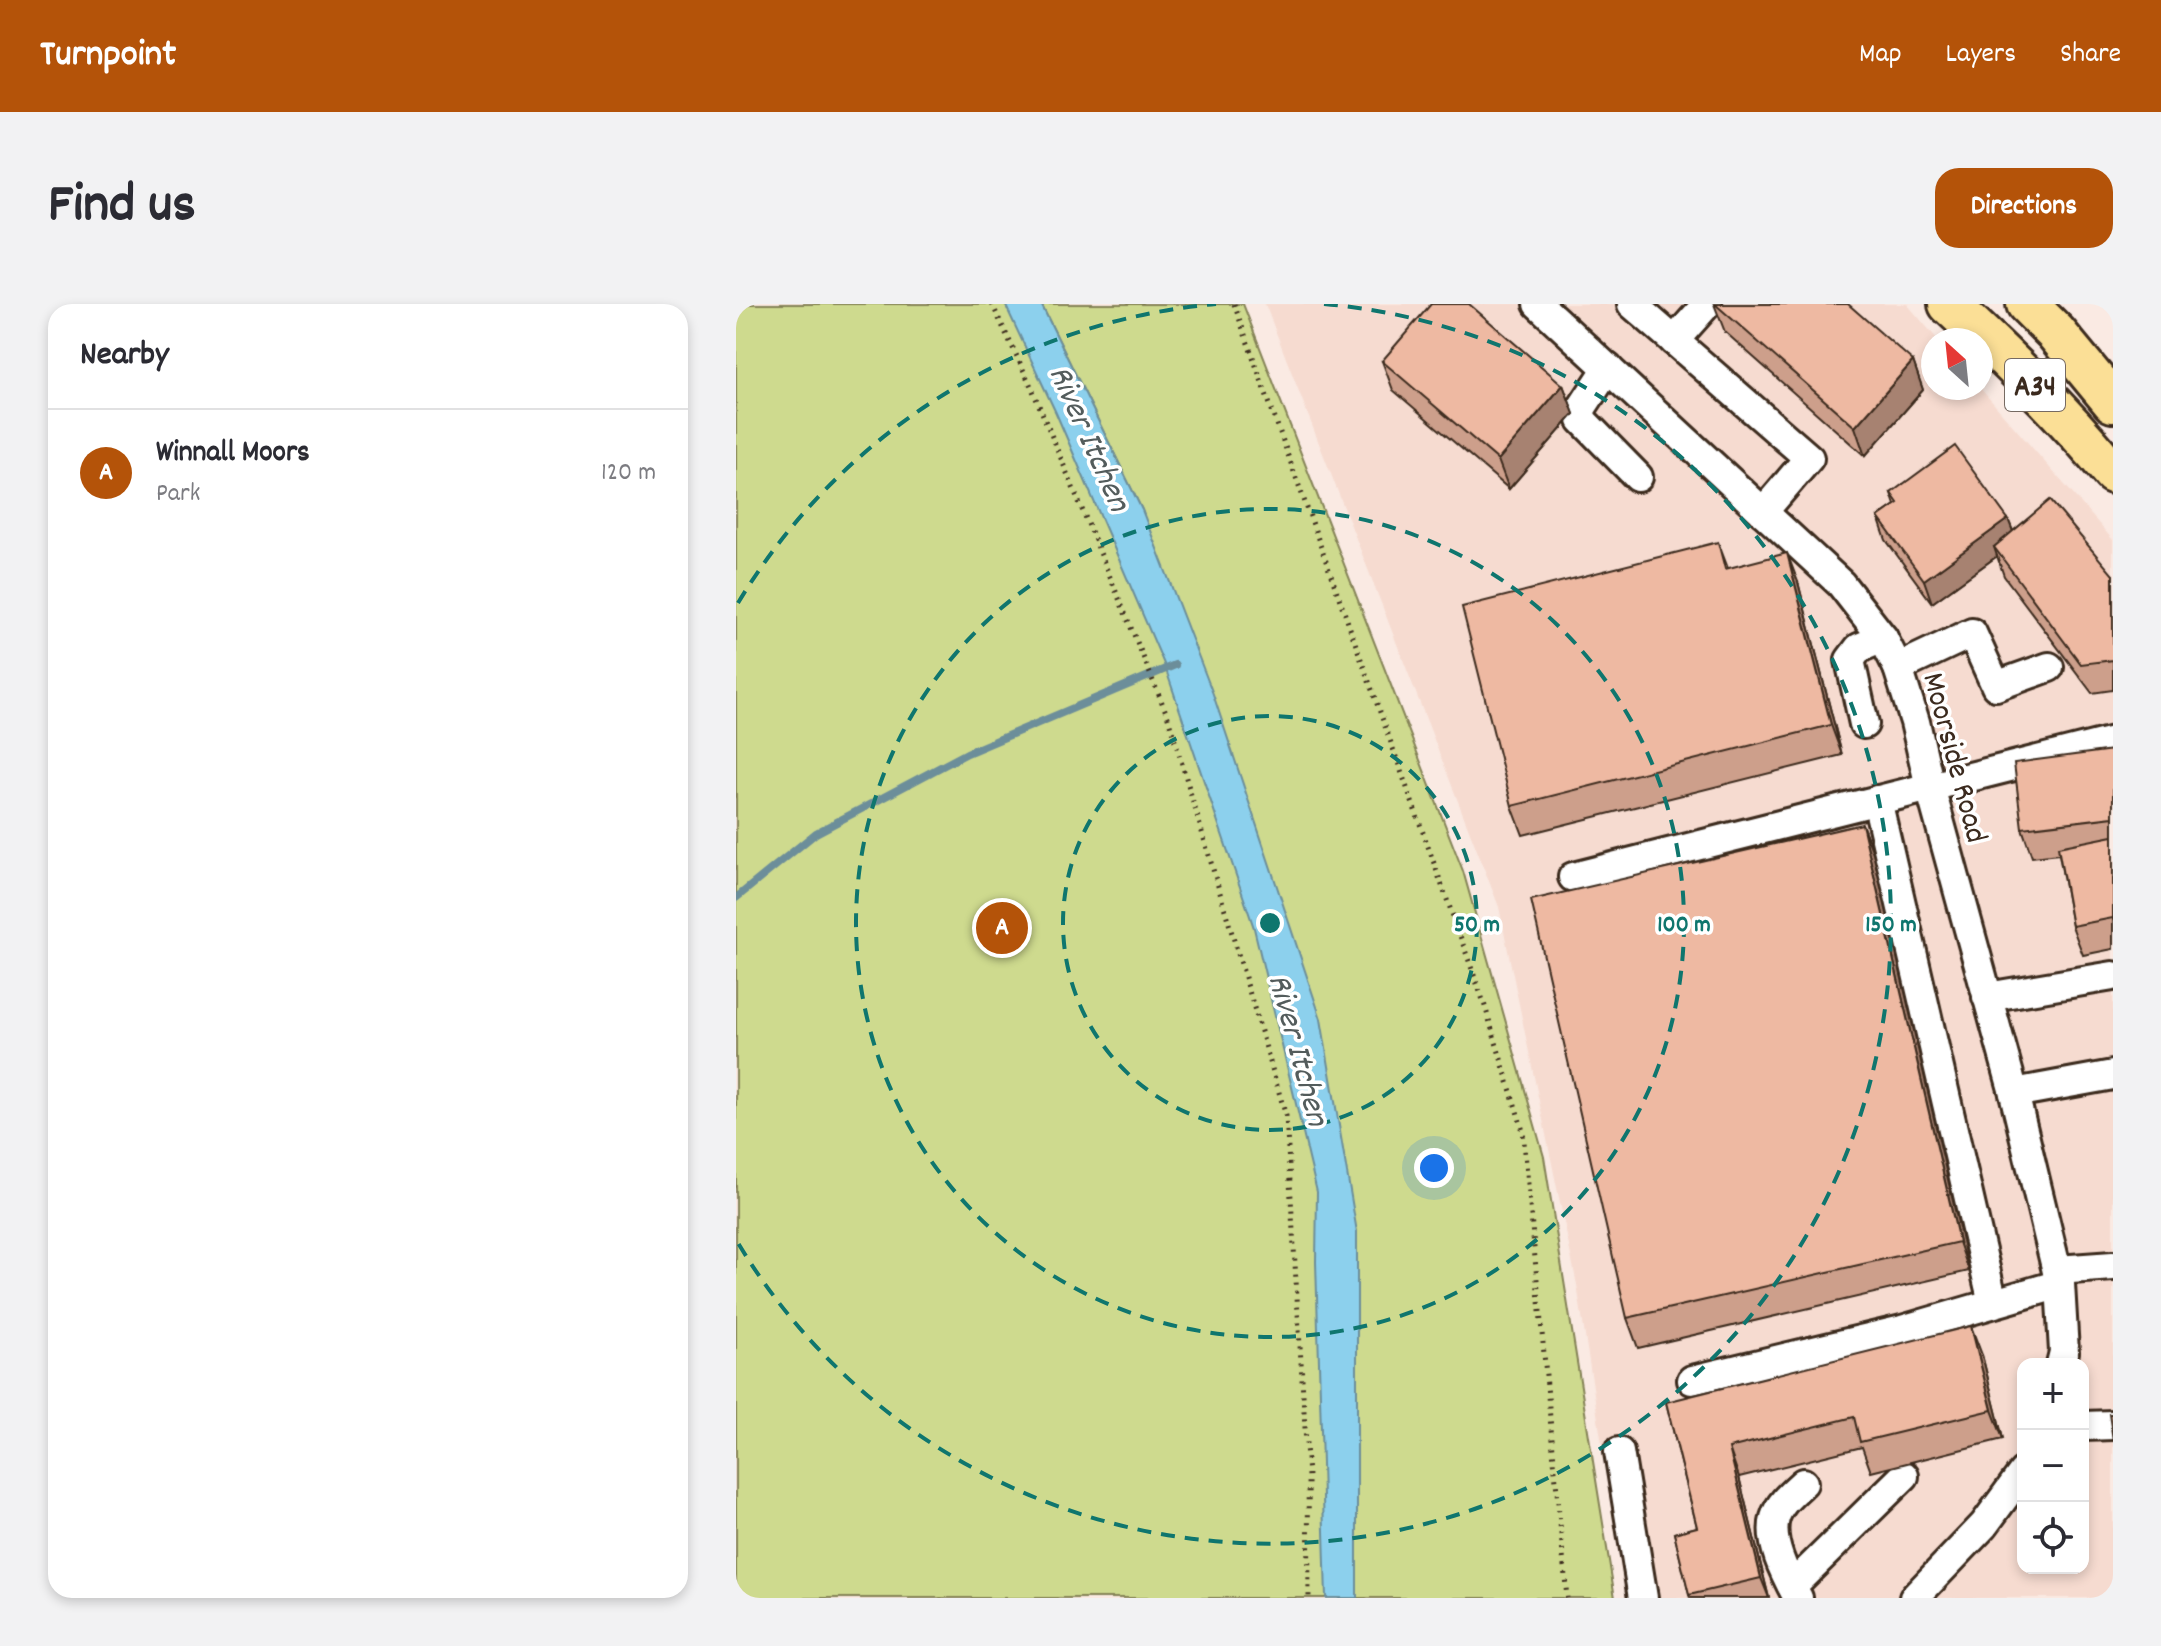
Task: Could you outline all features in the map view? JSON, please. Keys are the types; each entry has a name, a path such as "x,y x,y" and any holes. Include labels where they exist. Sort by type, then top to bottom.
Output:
{"highway":[{"name":"A34","path":"1949,304 2014,363 2113,473"},
{"name":"A34","path":"2027,304 2056,333 2113,402"}],"street":[{"name":"Moorside Road","path":"1538,304 1841,584 1883,638 1898,668 2014,1093 2058,1277 2062,1358"},
{"path":"1632,304 1809,458 1763,512"},
{"path":"1674,341 1707,304"},
{"path":"1608,368 1581,409 1582,420 1638,477"},
{"path":"1898,668 1972,633 1996,686 2049,667"},
{"path":"1864,724 1850,660 1859,648 1883,638"},
{"path":"1573,877 2113,741"},
{"path":"1877,800 1993,1303"},
{"path":"1987,997 2113,976"},
{"path":"2014,1093 2113,1075"},
{"path":"1692,1380 1902,1330 1993,1303 2058,1277 2113,1266"},
{"path":"2089,1426 2113,1425"},
{"path":"1619,1452 1643,1598"},
{"path":"1803,1483 1785,1499 1774,1519 1775,1539 1795,1592 1904,1476"},
{"path":"1914,1598 1984,1525 2017,1480"}],"path":[{"path":"992,304 1031,386 1168,717 1286,1116 1308,1477 1309,1598"},
{"path":"1234,304 1484,1003 1523,1131 1567,1598"}],"shaded area":[{"path":"1265,304 1907,304 1928,328 1921,328 1921,400 1990,400 2113,540 2113,1598 1626,1598 1577,1285 1499,907"}],"green space":[{"path":"736,304 1033,304 1126,511 1331,1160 1345,1598 736,1598"},
{"path":"1041,304 1243,304 1463,871 1544,1157 1615,1598 1357,1598 1357,1232 1142,510"}],"water":[{"name":"River Itchen","path":"1005,304 1041,304 1142,510 1213,694 1321,1019 1357,1232 1357,1598 1326,1598 1316,1262 1317,1192 1254,928 1164,664 1056,413"}],"building":[{"path":"1431,304 1469,304 1563,385 1498,460 1382,361"},
{"path":"1715,304 1848,304 1913,361 1855,427"},
{"path":"1955,446 2008,519 1924,580 1878,517 1898,503 1891,493"},
{"path":"2050,500 2113,575 2113,660 2081,664 1994,547"},
{"path":"1718,542 1725,569 1787,553 1831,725 1512,806 1462,607"},
{"path":"2113,750 2113,817 2022,828 2014,763"},
{"path":"1862,824 1959,1242 1627,1318 1531,900"},
{"path":"2113,836 2113,918 2072,926 2058,847"},
{"path":"1971,1326 1992,1410 1860,1442 1854,1417 1729,1448 1761,1578 1689,1595 1674,1533 1697,1527 1666,1402"},
{"path":"2109,1414 2113,1414 2113,1440"}],"waterway":[{"path":"736,898 816,833 967,753 1175,665"}],"place":[{"name":"Winnall Moors","path":"1002,928"}]}
